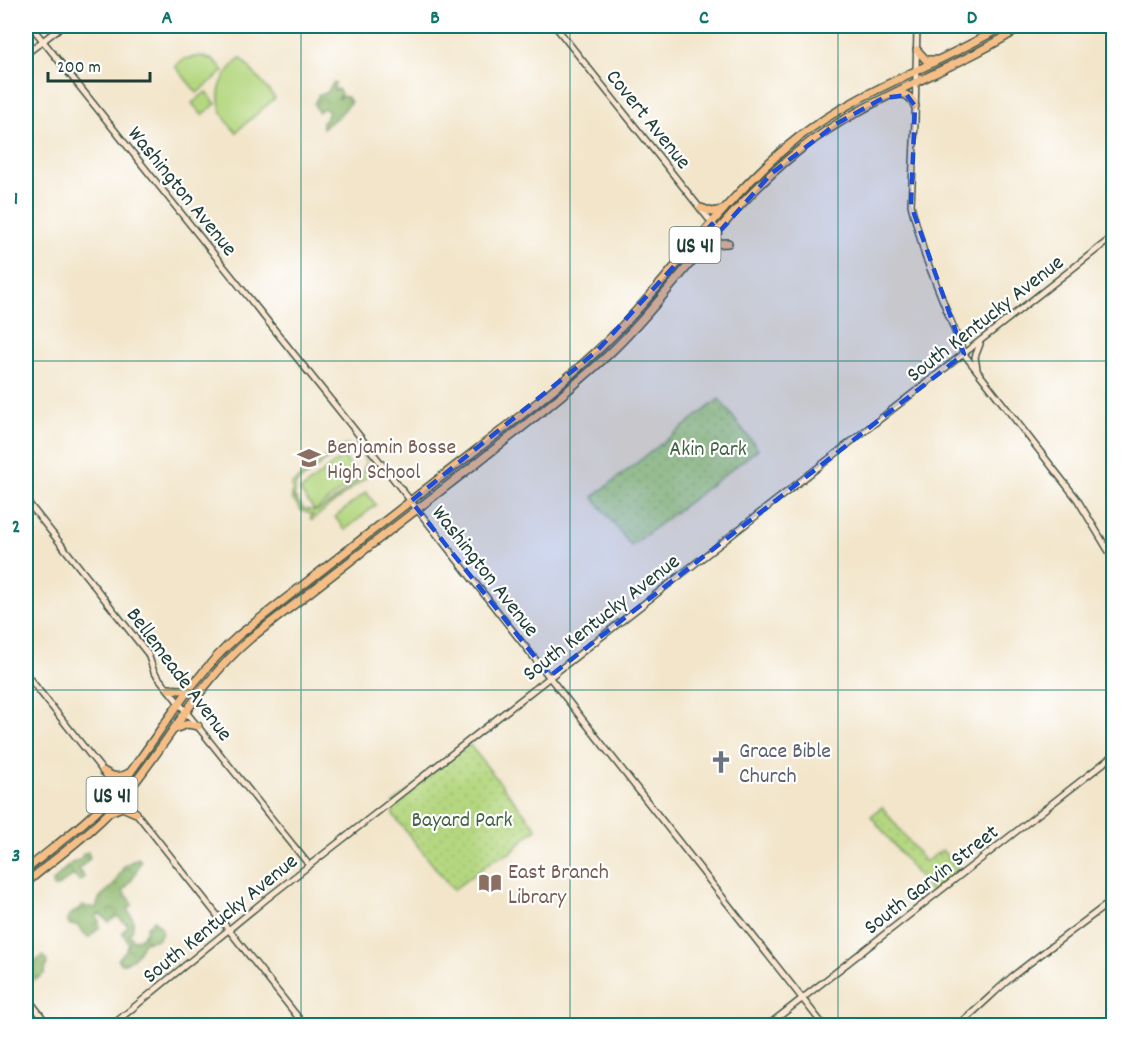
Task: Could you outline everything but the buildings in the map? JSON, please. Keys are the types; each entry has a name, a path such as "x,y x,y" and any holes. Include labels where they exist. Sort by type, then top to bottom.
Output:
{"highway":[{"name":"US 41","path":"26,870 83,823 117,789 191,687 229,644 559,385 604,344 652,295 723,210 770,161 810,129 864,96 1003,26"},
{"name":"US 41","path":"26,883 110,812 204,686 232,655 503,442 608,355 657,304 761,184 798,151 836,124 883,98 971,56 1023,26"},
{"path":"917,50 928,61 948,55"},
{"path":"883,98 903,93 909,96 915,106"},
{"path":"701,208 712,212 723,210"},
{"path":"709,244 728,243"},
{"path":"496,434 504,435 503,442"},
{"path":"295,591 294,598 301,599"},
{"path":"169,689 180,690 191,687"},
{"path":"172,731 185,724 198,726"},
{"path":"103,771 118,777 131,771"},
{"path":"110,812 122,807 136,813"}],"street":[{"name":"Washington Avenue","path":"31,26 417,508 824,1026"},
{"path":"26,54 62,26"},
{"name":"Covert Avenue","path":"555,26 719,232"},
{"path":"917,26 911,205 925,256 963,354 1077,499 1113,560"},
{"name":"South Kentucky Avenue","path":"111,1026 309,865 1113,236"},
{"path":"983,381 975,361 977,350 984,339"},
{"name":"Bellemeade Avenue","path":"26,500 148,654 154,672 309,865"},
{"path":"26,674 305,1026"},
{"name":"South Garvin Street","path":"767,1026 1113,755"},
{"path":"957,1026 981,1007 986,999 1113,899"},
{"path":"26,996 49,1026"}],"highlighted area":[{"path":"907,95 915,106 911,205 964,354 550,676 411,501 597,351 712,224 719,232 772,173 836,124 883,98"}],"green space":[{"path":"201,56 213,60 224,71 197,93 175,66 184,59"},
{"path":"241,58 275,98 236,132 222,113 219,94 225,76"},
{"path":"335,83 334,90 338,89 341,93 338,99 342,96 347,97 351,102 339,116 323,128 322,122 329,112 324,108 318,112 314,104 319,94 327,93"},
{"path":"206,92 216,104 202,115 192,103"},
{"name":"Akin Park","path":"719,399 758,449 631,546 593,497"},
{"path":"347,445 359,449 364,456 369,475 312,520 310,518 313,515 302,511 292,499 292,484 336,448","holes":["342,448 359,451 365,464 358,479 321,509 315,511 304,509 294,497 296,484"]},
{"path":"343,456 359,476 315,511 300,491"},
{"path":"366,492 376,505 345,530 335,517"},
{"name":"Bayard Park","path":"469,744 537,829 512,852 495,859 453,890 393,815 393,803"},
{"path":"882,807 925,862 942,850 960,871 932,893 871,816"},
{"path":"88,852 90,858 79,869 84,877 83,880 80,881 72,875 57,887 53,887 53,882 65,869"},
{"path":"138,858 141,861 133,878 123,891 130,899 132,906 127,909 133,922 132,931 129,934 134,941 143,936 146,928 154,920 161,927 162,933 158,939 144,942 136,956 122,964 118,959 129,943 122,932 128,926 117,916 109,922 100,914 96,916 99,928 88,938 77,925 70,925 67,921 69,916 82,906 96,908 100,897 113,886 124,866"},
{"path":"42,956 46,959 47,964 44,974 35,980 31,974 34,963"}],"place":[{"name":"Benjamin Bosse High School","path":"309,458"},
{"name":"Grace Bible Church","path":"721,762"},
{"name":"East Branch Library","path":"490,883"}]}
